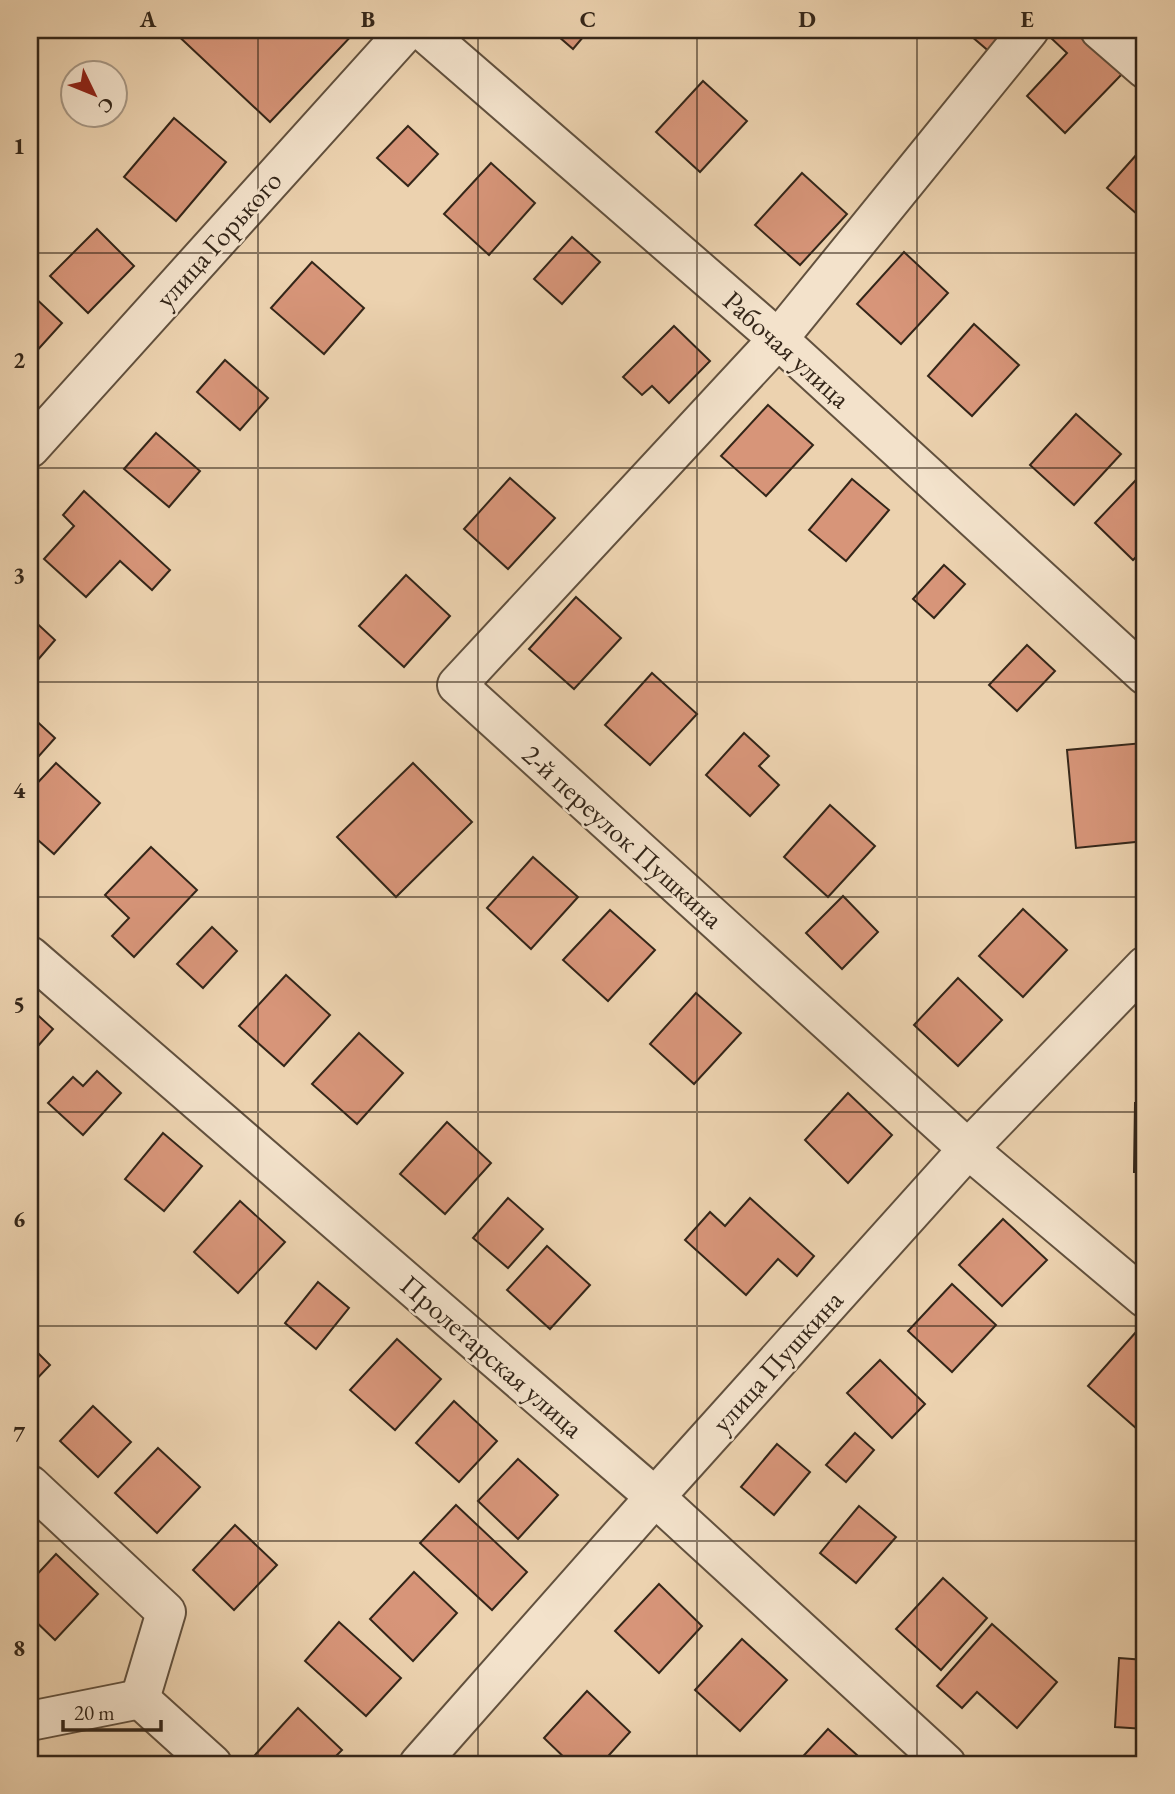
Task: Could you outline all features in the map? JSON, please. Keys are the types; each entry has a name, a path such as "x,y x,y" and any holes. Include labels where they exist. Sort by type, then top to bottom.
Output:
{"street":[{"name":"улица Горького","path":"30,448 407,30"},
{"name":"Рабочая улица","path":"422,30 778,338 1145,676"},
{"path":"778,338 1029,30"},
{"path":"1100,30 1145,69"},
{"name":"2-й переулок Пушкина","path":"778,338 457,685 968,1149 1145,1298"},
{"name":"Пролетарская улица","path":"30,956 655,1497 946,1764"},
{"name":"улица Пушкина","path":"419,1764 968,1149 1145,967"},
{"path":"30,1485 166,1612 140,1699"},
{"path":"30,1721 140,1699"},
{"path":"140,1699 212,1764"}],"building":[{"path":"172,30 254,30 257,33 260,30 356,31 270,122"},
{"path":"551,30 589,30 573,49"},
{"path":"964,30 1011,30 991,53"},
{"path":"1059,30 1079,30 1123,73 1065,133 1027,96 1067,53 1051,38"},
{"path":"703,81 747,121 700,172 656,132"},
{"path":"174,118 226,162 176,221 124,177"},
{"path":"408,126 438,154 408,186 377,158"},
{"path":"1145,145 1145,221 1107,188"},
{"path":"491,163 535,203 489,255 444,214"},
{"path":"802,173 847,214 800,265 755,225"},
{"path":"97,229 134,266 88,313 50,276"},
{"path":"572,237 600,262 562,304 534,279"},
{"path":"904,252 948,293 901,344 857,304"},
{"path":"312,262 364,308 324,354 271,308"},
{"path":"30,293 62,323 33,355 30,352"},
{"path":"974,324 1019,365 972,416 928,376"},
{"path":"674,326 710,361 669,403 652,386 642,395 623,377"},
{"path":"225,360 268,398 240,430 197,392"},
{"path":"768,405 813,445 766,496 721,456"},
{"path":"1076,414 1121,454 1074,505 1030,465"},
{"path":"156,433 200,471 169,507 124,469"},
{"path":"510,478 555,518 508,569 464,529"},
{"path":"852,479 889,510 846,561 809,530"},
{"path":"1135,481 1145,491 1145,548 1133,560 1095,523"},
{"path":"84,491 170,570 152,590 120,561 86,597 44,559 74,526 63,515"},
{"path":"944,565 965,584 934,618 913,599"},
{"path":"406,575 450,616 404,667 359,626"},
{"path":"576,597 621,638 574,689 529,649"},
{"path":"30,617 55,640 30,669"},
{"path":"1027,645 1055,671 1017,711 989,685"},
{"path":"652,673 697,714 650,765 605,725"},
{"path":"30,715 55,738 30,766"},
{"path":"744,733 769,756 759,766 779,785 750,816 706,775"},
{"path":"1143,743 1145,841 1076,848 1067,750"},
{"path":"56,763 100,803 54,854 30,833 30,791"},
{"path":"413,763 472,822 396,897 337,837"},
{"path":"830,805 875,846 828,897 784,857"},
{"path":"151,847 197,890 134,957 112,936 129,918 105,895"},
{"path":"533,857 578,897 531,949 487,908"},
{"path":"843,896 878,932 842,969 806,933"},
{"path":"1023,909 1067,950 1023,997 979,956"},
{"path":"610,910 655,950 608,1001 563,960"},
{"path":"212,927 237,951 203,988 177,964"},
{"path":"286,975 330,1015 284,1066 239,1026"},
{"path":"958,978 1002,1020 958,1066 914,1025"},
{"path":"696,993 741,1033 694,1084 650,1044"},
{"path":"30,1008 53,1029 30,1055"},
{"path":"359,1033 403,1073 357,1124 312,1084"},
{"path":"97,1071 121,1093 83,1135 48,1103 73,1077 83,1086"},
{"path":"848,1093 892,1135 848,1183 805,1140"},
{"path":"1135,1103 1145,1103 1145,1172 1134,1172"},
{"path":"447,1122 491,1163 445,1214 400,1174"},
{"path":"163,1133 202,1166 164,1211 125,1179"},
{"path":"508,1198 543,1229 508,1268 473,1238"},
{"path":"750,1198 814,1256 797,1276 778,1259 746,1295 685,1240 710,1212 725,1226"},
{"path":"240,1201 285,1242 238,1293 194,1252"},
{"path":"1003,1219 1047,1260 1002,1306 959,1265"},
{"path":"547,1246 590,1285 550,1329 507,1290"},
{"path":"318,1282 349,1308 316,1349 285,1323"},
{"path":"952,1284 996,1325 952,1372 908,1331"},
{"path":"1136,1332 1145,1340 1145,1436 1088,1386"},
{"path":"397,1339 441,1379 395,1430 350,1390"},
{"path":"30,1345 50,1365 30,1386"},
{"path":"880,1360 925,1404 892,1438 847,1393"},
{"path":"454,1401 497,1441 459,1482 416,1443"},
{"path":"93,1406 131,1442 98,1477 60,1441"},
{"path":"855,1433 874,1450 846,1482 826,1465"},
{"path":"777,1444 810,1472 774,1515 741,1487"},
{"path":"158,1448 200,1487 157,1533 115,1493"},
{"path":"518,1459 558,1495 518,1539 478,1501"},
{"path":"456,1505 527,1572 492,1610 420,1543"},
{"path":"859,1506 896,1537 856,1583 820,1553"},
{"path":"235,1525 277,1565 234,1610 193,1570"},
{"path":"56,1554 98,1594 55,1640 30,1616 30,1582"},
{"path":"414,1572 457,1613 413,1661 370,1619"},
{"path":"943,1578 987,1618 941,1670 896,1629"},
{"path":"659,1584 702,1626 659,1673 615,1631"},
{"path":"339,1622 401,1678 366,1716 305,1661"},
{"path":"992,1624 1057,1682 1017,1728 977,1692 962,1708 937,1686"},
{"path":"742,1639 787,1680 740,1731 695,1690"},
{"path":"1119,1658 1145,1660 1145,1729 1115,1727"},
{"path":"587,1691 630,1732 601,1764 571,1764 544,1738"},
{"path":"298,1708 342,1750 328,1764 264,1764 255,1755"},
{"path":"828,1729 867,1764 796,1764"}]}
